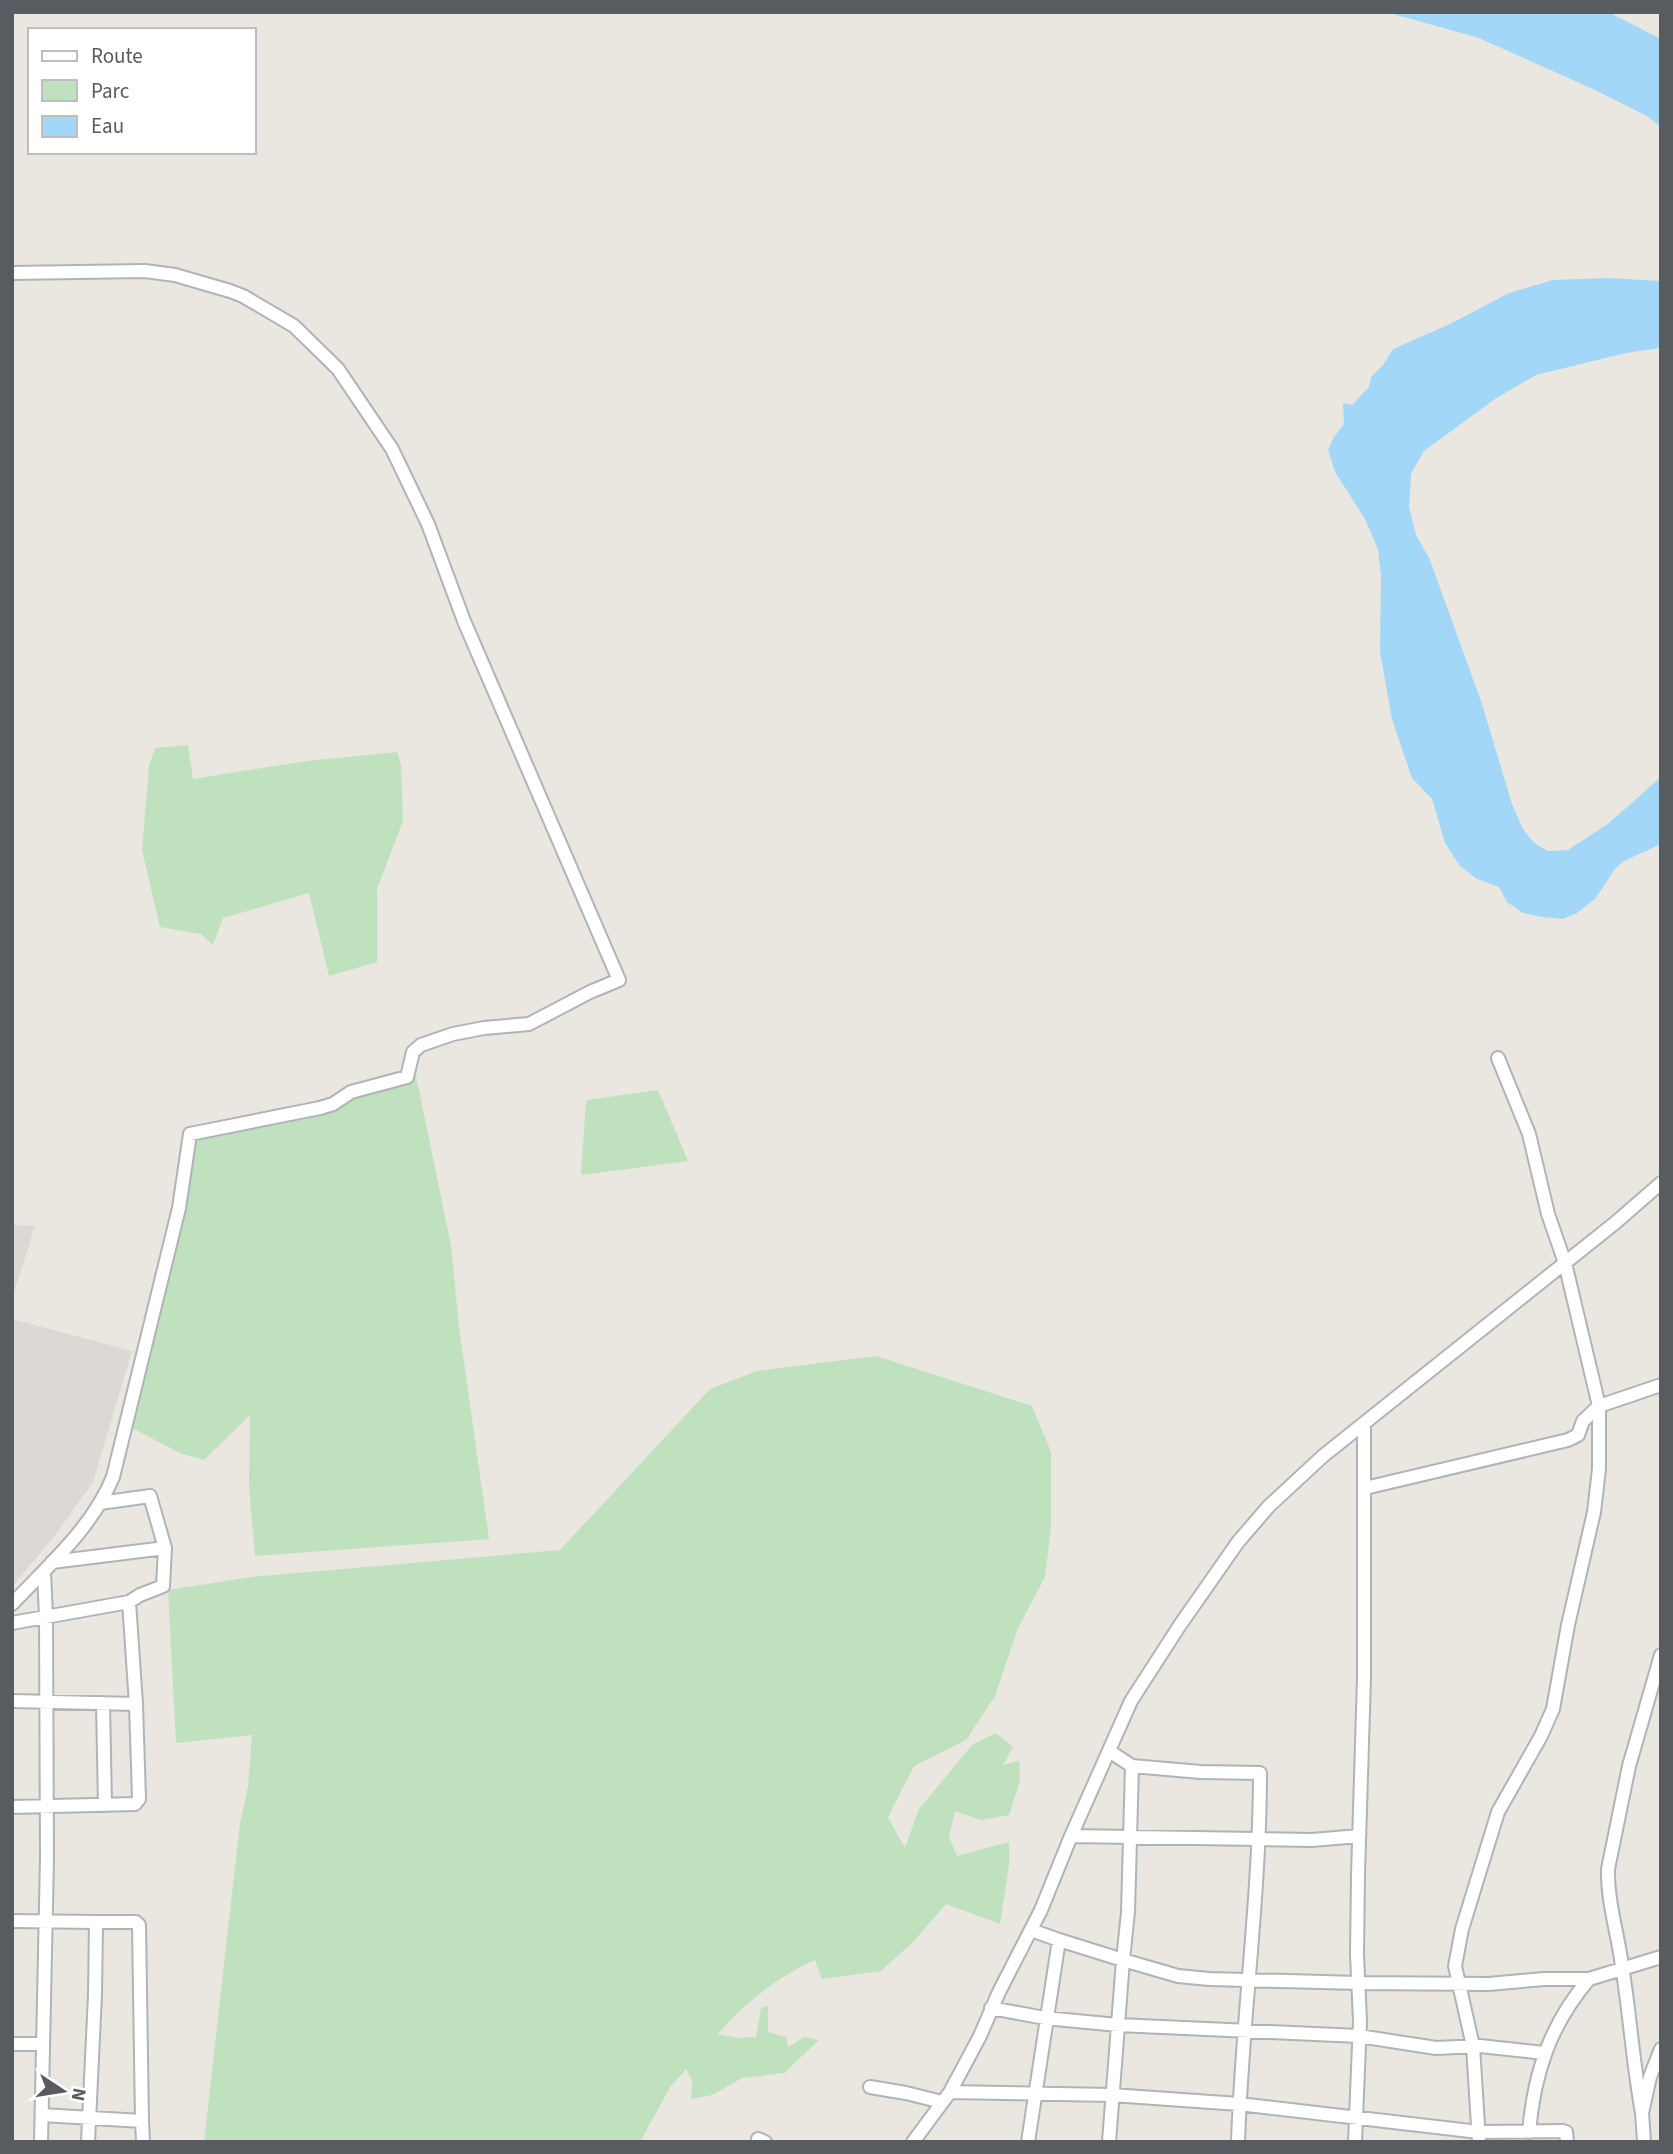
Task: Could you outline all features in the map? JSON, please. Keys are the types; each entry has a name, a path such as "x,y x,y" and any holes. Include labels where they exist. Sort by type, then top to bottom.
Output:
{"street":[{"path":"12,273 145,271 175,275 230,291 266,308 294,326 338,369 396,456 428,524 464,621 620,980 590,992 529,1024 453,1034 421,1045 414,1052 405,1078 351,1092 330,1105 190,1134 179,1208 113,1477 100,1503 76,1537 12,1604"},
{"path":"1479,2137 1473,2046 1455,1966 1462,1929 1497,1812 1541,1736 1553,1709 1597,1493 1599,1406 1565,1263 1548,1214 1529,1134 1498,1058"},
{"path":"914,2142 946,2097 970,2055 1031,1930 1139,1687 1238,1542 1301,1475 1661,1183"},
{"path":"1365,1488 1569,1440 1578,1435 1583,1421 1599,1406 1661,1385"},
{"path":"1355,2142 1359,2036 1359,1836 1364,1703 1364,1424"},
{"path":"12,1623 129,1602 163,1586 165,1548 150,1496 100,1503"},
{"path":"48,1566 165,1548"},
{"path":"41,2142 46,1921 48,1566"},
{"path":"12,1807 135,1804 139,1799 129,1602"},
{"path":"1644,2142 1608,1869 1629,1766 1661,1655"},
{"path":"12,1701 136,1704"},
{"path":"103,1703 105,1805"},
{"path":"1109,1751 1132,1766 1201,1772 1260,1773 1259,1839 1243,2029 1238,2142"},
{"path":"1124,2141 1109,2141 1128,1912 1132,1766"},
{"path":"1071,1836 1312,1840 1359,1836"},
{"path":"12,1921 139,1924 143,2142"},
{"path":"88,2142 96,1922"},
{"path":"1031,1930 1178,1976 1248,1980 1489,1984 1544,1979 1588,1979 1661,1957"},
{"path":"1028,2142 1059,1940"},
{"path":"1529,2132 1544,2053 1569,2003 1588,1979"},
{"path":"991,2008 1045,2018 1118,2025 1359,2036 1436,2048 1473,2046 1544,2053"},
{"path":"12,2044 43,2044"},
{"path":"1642,2113 1650,2077 1661,2049"},
{"path":"870,2087 946,2097 1034,2093 1112,2095 1239,2104 1479,2137 1563,2131 1566,2132 1567,2142"},
{"path":"42,2115 142,2120"}],"shaded area":[{"path":"12,1225 35,1226 12,1299"},
{"path":"12,1319 132,1351 93,1482 56,1534 12,1587"}],"green space":[{"path":"188,745 193,779 307,761 397,752 401,764 403,821 377,889 377,962 329,976 309,893 223,918 213,945 201,934 160,927 142,850 149,766 155,748"},
{"path":"416,1076 451,1245 459,1327 489,1539 255,1556 249,1486 250,1415 204,1460 182,1454 130,1427 139,1382 183,1224 193,1135"},
{"path":"658,1090 688,1161 581,1175 586,1100"},
{"path":"876,1356 1032,1406 1051,1452 1051,1528 1045,1577 1018,1628 995,1696 966,1740 914,1766 888,1817 905,1848 919,1809 973,1744 996,1733 1013,1747 1003,1765 1019,1761 1020,1781 1009,1815 981,1820 955,1811 949,1837 957,1856 1009,1842 1009,1865 1000,1924 946,1904 913,1942 881,1971 822,1979 815,1960 788,1974 751,2001 718,2034 738,2038 756,2037 761,2008 768,2006 768,2032 786,2037 788,2047 805,2037 819,2040 784,2073 742,2078 712,2095 691,2099 692,2081 686,2069 670,2087 640,2142 204,2142 240,1823 248,1787 252,1735 176,1743 168,1590 252,1577 560,1550 710,1389 757,1371"}],"water":[{"path":"1386,12 1608,12 1661,39 1661,127 1647,116 1595,90 1479,38"},
{"path":"1608,278 1661,281 1661,348 1626,353 1536,375 1495,399 1424,451 1411,474 1409,507 1416,535 1430,560 1482,704 1512,804 1523,829 1534,843 1548,851 1568,850 1609,823 1661,777 1661,844 1624,861 1615,869 1595,899 1577,913 1563,919 1523,913 1507,902 1499,887 1477,879 1460,866 1445,843 1432,799 1412,778 1392,719 1380,652 1381,576 1378,549 1365,519 1335,472 1328,450 1344,424 1343,403 1352,405 1369,387 1371,377 1393,349 1450,324 1509,293 1553,280"}]}
